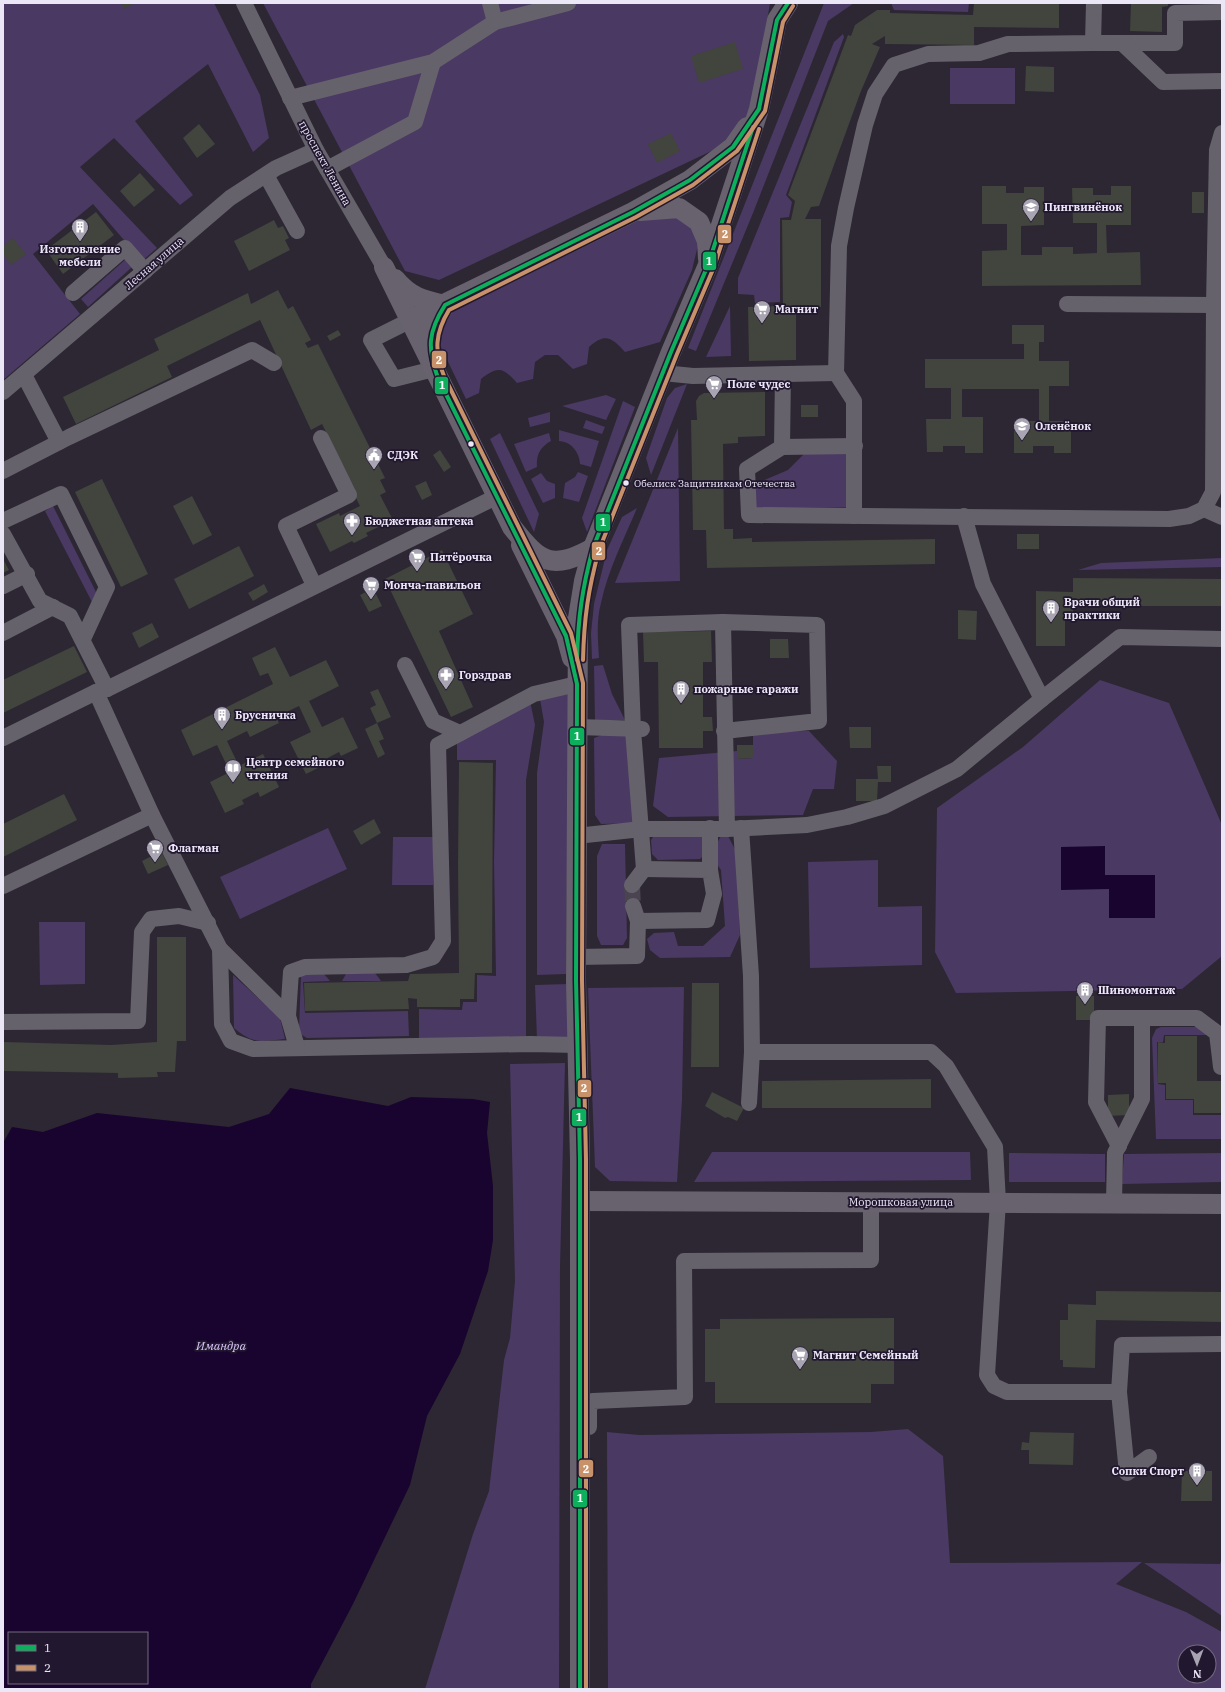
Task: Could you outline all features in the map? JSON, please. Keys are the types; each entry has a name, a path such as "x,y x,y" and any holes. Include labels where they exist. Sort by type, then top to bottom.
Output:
{"main road":[{"path":"580,1689 580,1201 576,958 578,618 584,580 593,548 708,265 759,109 777,20 788,3"},
{"path":"411,320 633,212 690,180 733,147 759,109"},
{"path":"633,212 679,208 699,222 707,241 708,265"},
{"path":"384,267 403,289 419,299 444,305"},
{"name":"проспект Ленина","path":"384,267 512,527"},
{"path":"433,365 430,334 435,320 444,305"},
{"path":"512,527 523,542 542,558 556,562 569,560 593,548"},
{"path":"512,527 566,636 577,684"},
{"name":"Морошковая улица","path":"580,1201 1222,1204"}],"street":[{"name":"проспект Ленина","path":"244,3 316,150 384,267"},
{"path":"490,3 495,22"},
{"path":"290,98 433,62 495,22 568,3"},
{"path":"1093,43 1094,3"},
{"path":"854,516 854,401 836,373 839,246 865,125 875,94 894,65 928,54 979,53 1008,44 1175,43 1175,14 1222,12"},
{"path":"1122,43 1163,82 1222,81"},
{"path":"327,169 415,122 433,62"},
{"path":"855,446 782,447 747,469 749,515 1169,519 1189,516 1204,509 1213,492 1214,305 1219,228 1217,150 1222,133"},
{"name":"Лесная улица","path":"3,392 230,198 276,168 316,150"},
{"path":"266,175 297,231"},
{"path":"73,293 125,248 145,271"},
{"path":"1067,304 1214,305"},
{"path":"411,320 371,340 394,379 433,365"},
{"path":"3,471 59,442 252,350 274,363"},
{"path":"663,373 693,376 836,373"},
{"path":"782,447 783,374"},
{"path":"24,375 59,442"},
{"path":"314,586 286,526 349,495 321,438"},
{"path":"3,521 61,494 107,587 83,639"},
{"path":"3,738 498,496"},
{"path":"1204,509 1222,517"},
{"path":"964,516 983,584 1042,699"},
{"path":"3,534 27,574 40,601 70,616 83,639 101,691 152,815 208,923 220,950 288,1016"},
{"path":"3,586 27,574"},
{"path":"3,633 53,607"},
{"path":"723,622 724,731 751,976 752,1052 749,1103"},
{"path":"632,885 644,869 637,730 629,625 723,622 816,625 819,721 724,731"},
{"path":"576,836 642,829 734,829 807,825 847,817 884,806 957,769 1120,637 1222,639"},
{"path":"406,665 433,721 460,733"},
{"path":"297,1047 288,1016 291,972 305,967 406,965 433,957 443,941 438,745 534,694 577,684"},
{"path":"577,727 637,730"},
{"path":"3,886 152,815"},
{"path":"638,921 707,920 714,894 710,870 710,828"},
{"path":"644,869 710,870"},
{"path":"576,958 637,956 638,921 633,906"},
{"path":"3,1022 138,1022 142,932 151,919 179,916 208,923"},
{"path":"220,950 222,1024 231,1041 253,1049 297,1047 530,1044 578,1045"},
{"path":"1119,1146 1096,1102 1098,1018 1197,1018 1217,1033 1222,1068"},
{"path":"1114,1203 1115,1153 1142,1099 1142,1018"},
{"path":"752,1052 931,1052 946,1066 995,1147 998,1202 987,1376 994,1386 1007,1392 1119,1392"},
{"path":"581,1465 589,1438 589,1408 593,1401 685,1397 684,1261 871,1260 870,1202"},
{"path":"1149,1457 1127,1473 1119,1392 1122,1345 1222,1344"}],"shaded area":[{"path":"3,3 214,3 260,95 269,138 253,152 208,64 135,121 193,195 180,205 114,138 80,167 157,248 142,261 93,204 33,254 80,314 3,380"},
{"path":"263,3 770,3 754,98 744,128 722,146 439,280 405,271"},
{"path":"824,3 854,3 828,21 753,213 696,351 688,348"},
{"path":"891,3 969,3 968,12 894,10"},
{"path":"843,34 844,37 786,195 792,202 789,217 780,218 780,302 755,303 754,295 738,294 738,278 834,42"},
{"path":"950,68 1015,68 1015,104 950,104"},
{"path":"654,213 671,215 682,219 690,226 699,241 692,270 660,342 625,352 612,340 604,338 600,339 589,347 587,364 573,369 558,355 545,355 535,362 533,379 517,383 504,371 496,370 481,379 479,393 466,399 437,339 442,314"},
{"path":"126,259 132,267 88,307 81,299"},
{"path":"730,306 731,356 706,357"},
{"path":"687,384 651,475 646,458 667,398 675,388"},
{"path":"606,395 616,399 606,420 562,406"},
{"path":"623,401 635,407 587,532 582,518"},
{"path":"550,412 550,422 530,427 528,418"},
{"path":"586,420 605,427 602,434 583,428"},
{"path":"678,428 680,581 615,583"},
{"path":"559,430 599,441 591,467 580,464 578,455 574,448 568,443 559,441"},
{"path":"500,433 539,514 534,532 490,439"},
{"path":"549,433 551,441 541,449 537,459 537,467 526,472 514,444"},
{"path":"804,454 847,454 848,507 754,508 755,484 788,470"},
{"path":"578,472 588,476 579,502 563,498 565,483 575,477"},
{"path":"541,473 547,481 555,484 555,498 543,503 531,479"},
{"path":"53,506 99,598 92,602 45,511"},
{"path":"637,508 617,555 604,591 599,610 599,658 592,659 591,633 594,604 607,550 622,517"},
{"path":"1222,558 1222,567 1078,570 1101,563"},
{"path":"603,665 612,694 625,720 595,721 594,666"},
{"path":"1100,680 1169,703 1222,825 1222,956 1182,989 956,993 935,952 937,808 1023,747"},
{"path":"569,692 566,974 537,975 537,773 544,722 540,699"},
{"path":"530,701 535,725 526,780 526,1039 419,1039 419,1009 462,1010 463,1002 477,1002 477,975 496,976 494,862 496,760 457,760 457,739"},
{"path":"809,731 837,761 834,789 813,789 803,815 668,817 653,806 659,758 737,751 737,759 753,758 753,732"},
{"path":"610,732 630,737 636,823 601,824 595,815 594,738"},
{"path":"328,828 347,869 240,919 220,877"},
{"path":"656,833 700,833 706,838 706,853 700,859 658,860 652,854 651,840"},
{"path":"721,836 728,836 736,851 740,935 730,957 660,958 650,950 647,939 654,933 674,932 678,946 703,946 725,926 721,870 715,861 717,843"},
{"path":"393,837 433,837 433,885 392,885"},
{"path":"602,844 625,844 627,938 623,945 601,945 597,936 597,856"},
{"path":"878,860 878,907 922,906 922,965 810,968 808,862"},
{"path":"39,922 85,922 85,984 40,985"},
{"path":"375,973 381,981 342,981 346,974"},
{"path":"324,974 330,981 303,982 305,1013 408,1011 409,1036 307,1038 302,1035 299,1029 301,975"},
{"path":"233,975 280,1018 285,1039 258,1041 247,1037 234,1028"},
{"path":"568,984 569,1039 537,1039 535,985"},
{"path":"684,987 682,1100 677,1182 610,1181 595,1167 588,988"},
{"path":"1161,1027 1199,1027 1207,1035 1164,1035 1163,1042 1157,1042 1158,1084 1165,1085 1165,1100 1193,1100 1193,1115 1222,1115 1222,1139 1156,1139 1152,1038 1156,1029"},
{"path":"565,1063 560,1267 559,1689 425,1689 473,1534 489,1491 504,1360 510,1338 515,1281 510,1064"},
{"path":"712,1152 970,1152 971,1180 694,1182"},
{"path":"1009,1153 1105,1154 1105,1182 1009,1182"},
{"path":"1222,1153 1222,1182 1122,1184 1124,1154"},
{"path":"908,1429 943,1456 950,1563 1142,1562 1116,1584 1186,1612 1222,1632 1222,1689 608,1689 607,1432 639,1435 871,1432"},
{"path":"1222,1558 1222,1616 1144,1563 1220,1564"}],"water":[{"path":"1105,846 1105,875 1155,875 1155,918 1109,918 1109,889 1061,890 1061,847"},
{"name":"Имандра","path":"290,1088 388,1106 411,1097 473,1099 490,1102 487,1133 493,1186 493,1240 488,1271 460,1354 427,1416 410,1485 353,1604 311,1684 311,1689 3,1689 3,1143 12,1127 43,1132 97,1113 229,1127 269,1114"}],"building":[{"path":"121,3 135,3 124,9"},
{"path":"974,3 1059,3 1059,28 974,27 974,45 885,44 885,36 872,44 880,47 861,91 819,206 811,207 805,219 821,219 821,307 796,306 796,360 749,361 748,307 783,306 782,220 791,220 795,201 788,195 848,35 851,36 855,25 877,10 890,10 890,13 973,15"},
{"path":"1131,3 1168,3 1168,6 1162,7 1162,32 1130,31"},
{"path":"735,42 743,69 699,83 691,56"},
{"path":"1026,66 1054,67 1054,92 1025,91"},
{"path":"199,124 215,144 197,158 183,138"},
{"path":"671,133 680,151 657,163 648,144"},
{"path":"140,173 155,190 134,207 120,191"},
{"path":"982,186 1006,186 1006,193 1024,193 1024,187 1044,187 1044,225 1021,226 1021,255 1042,255 1042,247 1073,247 1073,254 1097,253 1097,223 1073,223 1072,188 1093,188 1093,195 1111,195 1111,186 1131,186 1131,225 1106,225 1107,253 1140,252 1141,285 982,286 982,251 1007,250 1007,224 982,224"},
{"path":"1192,192 1204,192 1204,213 1192,213"},
{"name":"Изготовление мебели","path":"96,212 114,235 63,274 46,250"},
{"path":"274,220 278,228 283,226 289,238 285,240 290,250 249,271 234,241"},
{"path":"13,238 26,254 11,265 3,254 3,246"},
{"path":"278,290 288,309 293,306 311,340 305,343 308,348 318,344 385,478 380,480 386,492 380,495 393,520 366,533 368,536 354,543 352,541 330,552 316,524 339,513 340,516 360,506 352,490 355,489 322,424 311,430 260,320 167,366 172,377 76,424 63,397 159,350 154,339 248,293 251,304"},
{"path":"1012,325 1044,325 1044,342 1039,342 1039,361 1069,361 1069,386 1049,386 1049,421 1071,421 1071,453 1054,453 1054,446 1033,446 1033,453 1014,453 1014,421 1039,421 1039,389 962,389 962,417 983,417 983,453 965,453 965,446 943,446 943,452 927,452 926,419 951,419 951,388 925,388 925,359 1024,359 1024,344 1012,344"},
{"path":"338,330 341,335 330,341 327,336"},
{"path":"765,392 765,436 738,437 738,443 723,444 724,529 733,529 733,539 752,538 752,542 935,539 935,564 707,568 706,530 693,530 691,420 697,420 696,401 699,396 704,393"},
{"path":"801,405 818,405 818,417 801,417"},
{"path":"440,450 451,467 444,472 433,455"},
{"path":"102,479 148,574 121,587 75,492"},
{"path":"426,481 432,495 422,500 415,486"},
{"path":"192,496 212,535 193,545 173,506"},
{"path":"1017,534 1039,534 1039,549 1017,549"},
{"path":"239,546 254,576 189,609 174,579"},
{"path":"442,550 473,614 439,631 473,707 451,717 385,579"},
{"path":"3,559 9,570 3,573"},
{"path":"1073,578 1222,579 1222,606 1073,606 1073,618 1065,618 1065,646 1036,646 1036,591 1073,592"},
{"path":"264,584 268,592 253,601 248,593"},
{"name":"Монча-павильон","path":"373,588 382,606 369,612 360,595"},
{"path":"958,610 977,611 976,640 958,639"},
{"path":"152,623 159,637 139,648 132,633"},
{"name":"пожарные гаражи","path":"711,631 712,662 703,662 703,717 712,717 713,731 703,731 703,748 659,748 658,662 644,662 643,632"},
{"path":"770,639 788,639 789,658 770,658"},
{"path":"74,646 87,672 3,713 3,680"},
{"name":"Брусничка","path":"275,647 290,677 326,660 339,686 309,701 322,727 343,717 358,748 341,756 339,752 322,761 324,765 306,774 290,742 311,732 299,706 276,717 279,723 250,737 247,731 227,741 239,766 263,754 279,787 260,797 258,792 242,800 244,804 225,813 210,782 230,772 217,745 193,756 181,730 273,684 268,673 260,676 252,658"},
{"path":"378,689 391,717 377,723 370,708 376,705 370,692"},
{"path":"377,723 384,739 379,741 385,754 378,758 365,729"},
{"path":"849,727 871,727 871,748 850,748"},
{"path":"737,745 753,745 753,758 737,759"},
{"path":"459,762 493,763 492,973 475,973 474,999 460,999 460,1007 417,1007 417,999 408,998 409,1009 305,1011 304,983 408,981 410,974 459,973"},
{"path":"877,766 891,766 891,782 878,782 877,801 856,801 856,779 878,779"},
{"path":"64,794 77,820 3,857 3,824"},
{"path":"374,819 381,833 361,845 353,831"},
{"name":"Флагман","path":"161,851 168,865 148,874 142,861"},
{"path":"157,937 186,937 186,1041 177,1041 175,1072 157,1072 158,1077 118,1078 118,1073 3,1071 3,1042 111,1045 157,1042"},
{"path":"692,983 719,983 719,1067 691,1067"},
{"name":"Шиномонтаж","path":"1076,996 1094,996 1094,1020 1076,1020"},
{"path":"1165,1036 1197,1036 1197,1081 1222,1081 1222,1113 1194,1113 1194,1099 1166,1099 1166,1083 1158,1083 1158,1042 1165,1043"},
{"path":"931,1079 931,1108 762,1108 762,1081"},
{"path":"712,1092 744,1108 737,1121 728,1117 725,1118 705,1106"},
{"path":"1129,1094 1129,1115 1108,1116 1108,1095"},
{"path":"1096,1291 1222,1292 1222,1322 1096,1320 1095,1368 1063,1367 1063,1360 1060,1360 1060,1320 1068,1320 1068,1304 1096,1305"},
{"name":"Магнит Семейный","path":"894,1318 894,1384 871,1384 871,1403 715,1403 715,1382 705,1382 705,1329 720,1329 720,1319"},
{"path":"1030,1432 1074,1433 1073,1465 1029,1464 1029,1450 1021,1450 1022,1442 1029,1443"},
{"name":"Сопки Спорт","path":"1182,1471 1212,1471 1212,1501 1181,1501"}],"tunnel":[{"path":"632,885 633,906"}],"transit line":[{"name":"1","path":"580,1689 580,1159 576,980 577,684 566,636 438,378 432,358 431,340 435,324 445,305 633,212 690,180 733,147 759,109 777,20 788,3"},
{"name":"2","path":"586,1689 586,1159 582,980 583,683 571,633 444,376 437,350 441,326 449,310 636,217 693,185 737,151 765,111 783,22 793,6"},
{"name":"1","path":"577,660 581,604 593,548 671,352 708,265 753,127"},
{"name":"2","path":"583,660 587,605 599,550 677,354 714,267 759,129"}],"place":[{"name":"Пингвинёнок","path":"1031,222"},
{"name":"Изготовление мебели","path":"80,242"},
{"name":"Магнит","path":"762,324"},
{"name":"Поле чудес","path":"714,399"},
{"name":"Оленёнок","path":"1022,441"},
{"name":"СДЭК","path":"374,470"},
{"name":"Обелиск Защитникам Отечества","path":"626,483"},
{"name":"Бюджетная аптека","path":"352,536"},
{"name":"Пятёрочка","path":"417,572"},
{"name":"Монча-павильон","path":"371,600"},
{"name":"Врачи общий практики","path":"1051,623"},
{"name":"Горздрав","path":"446,690"},
{"name":"пожарные гаражи","path":"681,704"},
{"name":"Брусничка","path":"222,730"},
{"name":"Центр семейного чтения","path":"233,783"},
{"name":"Флагман","path":"155,863"},
{"name":"Шиномонтаж","path":"1085,1005"},
{"name":"Магнит Семейный","path":"800,1370"},
{"name":"Сопки Спорт","path":"1197,1486"}]}
